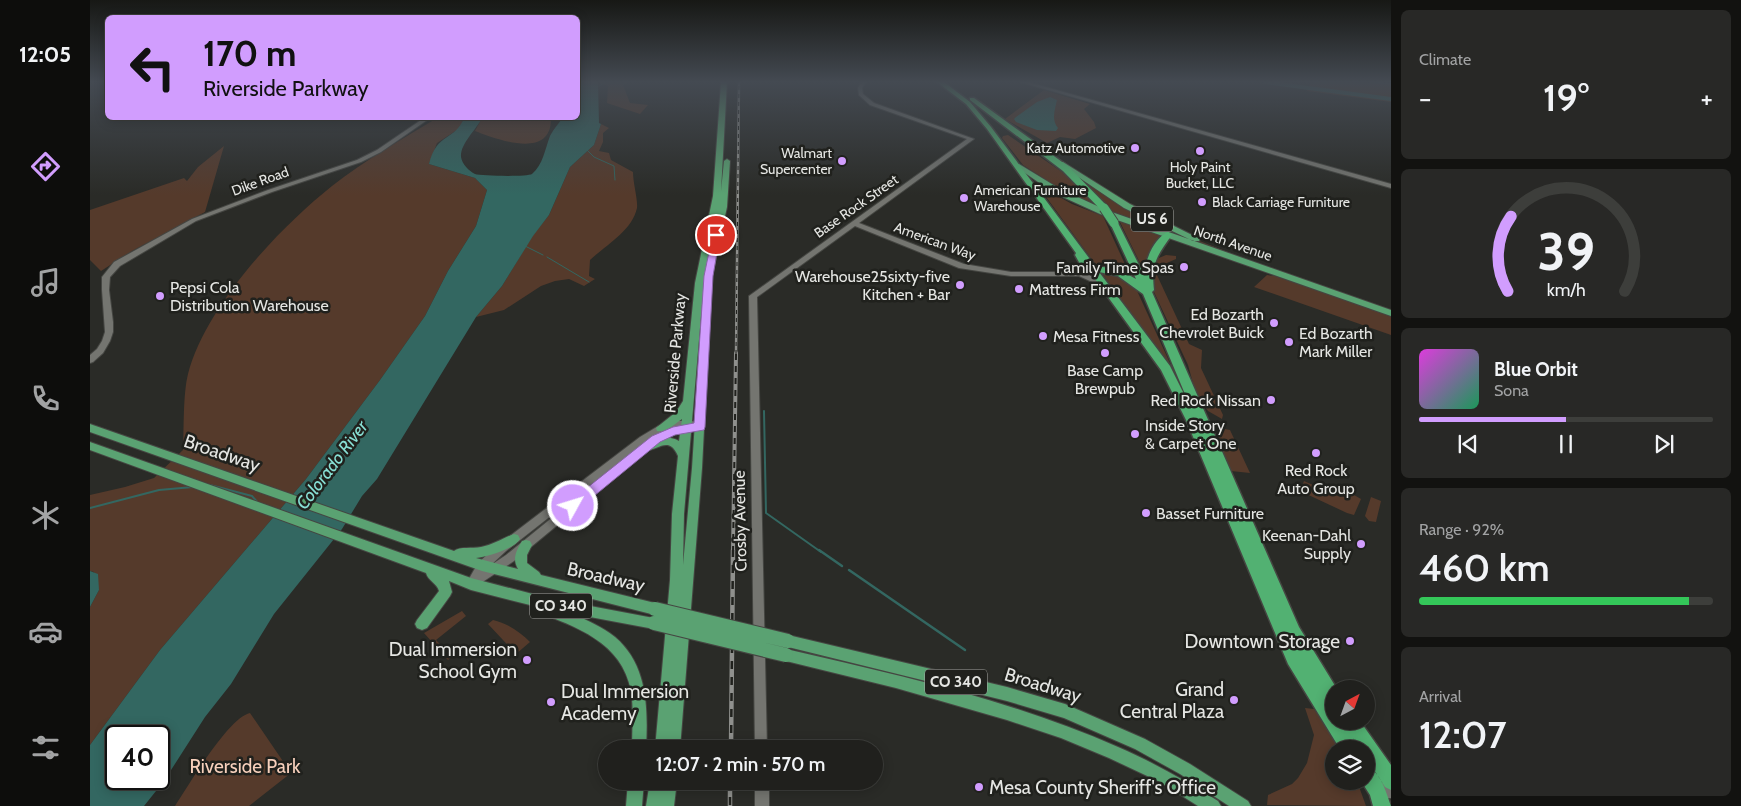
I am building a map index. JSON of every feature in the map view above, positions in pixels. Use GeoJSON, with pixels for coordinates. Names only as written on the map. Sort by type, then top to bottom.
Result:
{"type":"FeatureCollection","features":[{"type":"Feature","properties":{"kind":"highway"},"geometry":{"type":"LineString","coordinates":[[982,120],[1110,290],[1158,356],[1177,387],[1293,659],[1344,740]]}},
{"type":"Feature","properties":{"kind":"highway"},"geometry":{"type":"LineString","coordinates":[[1000,120],[1081,182],[1104,208],[1114,223],[1150,300],[1294,632],[1325,684]]}},
{"type":"Feature","properties":{"kind":"highway"},"geometry":{"type":"LineString","coordinates":[[1065,230],[1067,238],[1084,263],[1082,268],[1076,270]]}},
{"type":"Feature","properties":{"kind":"highway"},"geometry":{"type":"LineString","coordinates":[[1150,300],[1149,261],[1154,251],[1168,235]]}},
{"type":"Feature","properties":{"kind":"highway"},"geometry":{"type":"LineString","coordinates":[[1094,269],[1112,270],[1126,276],[1138,285],[1150,300]]}},
{"type":"Feature","properties":{"kind":"highway"},"geometry":{"type":"LineString","coordinates":[[1355,730],[1386,786]]}},
{"type":"Feature","properties":{"kind":"highway"},"geometry":{"type":"LineString","coordinates":[[1375,779],[1386,786]]}},
{"type":"Feature","properties":{"kind":"main road","name":"Riverside Parkway"},"geometry":{"type":"LineString","coordinates":[[663,740],[686,426],[700,270],[717,196],[724,120]]}},
{"type":"Feature","properties":{"kind":"main road","name":"Riverside Parkway"},"geometry":{"type":"LineString","coordinates":[[674,740],[699,427],[708,286],[725,188],[726,120]]}},
{"type":"Feature","properties":{"kind":"main road","name":"North Avenue"},"geometry":{"type":"LineString","coordinates":[[1045,153],[1127,206],[1173,229],[1228,251],[1391,308]]}},
{"type":"Feature","properties":{"kind":"main road","name":"North Avenue"},"geometry":{"type":"LineString","coordinates":[[1017,165],[1074,200],[1391,313]]}},
{"type":"Feature","properties":{"kind":"main road"},"geometry":{"type":"LineString","coordinates":[[661,428],[680,415],[689,396]]}},
{"type":"Feature","properties":{"kind":"main road","name":"Broadway"},"geometry":{"type":"LineString","coordinates":[[90,428],[488,568],[655,609],[964,700],[1118,754],[1160,774],[1213,806]]}},
{"type":"Feature","properties":{"kind":"main road"},"geometry":{"type":"LineString","coordinates":[[646,447],[659,441],[672,441],[680,446],[684,455]]}},
{"type":"Feature","properties":{"kind":"main road","name":"Broadway"},"geometry":{"type":"LineString","coordinates":[[90,446],[471,584],[502,593],[787,648],[1040,703],[1120,734],[1186,769],[1243,806]]}},
{"type":"Feature","properties":{"kind":"main road"},"geometry":{"type":"LineString","coordinates":[[419,544],[476,555],[520,542],[520,564],[525,571],[564,587]]}},
{"type":"Feature","properties":{"kind":"main road"},"geometry":{"type":"LineString","coordinates":[[402,559],[439,578],[445,585],[444,597],[422,624]]}},
{"type":"Feature","properties":{"kind":"main road"},"geometry":{"type":"LineString","coordinates":[[502,593],[589,627],[616,646],[631,668],[639,694],[641,721],[640,740]]}},
{"type":"Feature","properties":{"kind":"main road"},"geometry":{"type":"LineString","coordinates":[[634,806],[635,790]]}},
{"type":"Feature","properties":{"kind":"main road"},"geometry":{"type":"LineString","coordinates":[[654,806],[657,790]]}},
{"type":"Feature","properties":{"kind":"main road"},"geometry":{"type":"LineString","coordinates":[[666,806],[668,790]]}},
{"type":"Feature","properties":{"kind":"street","name":"Dike Road"},"geometry":{"type":"LineString","coordinates":[[90,360],[102,350],[109,340],[106,277],[117,264],[194,220],[270,191],[359,161],[379,151],[424,120]]}},
{"type":"Feature","properties":{"kind":"street"},"geometry":{"type":"LineString","coordinates":[[916,120],[971,139]]}},
{"type":"Feature","properties":{"kind":"street"},"geometry":{"type":"LineString","coordinates":[[1155,120],[1391,186]]}},
{"type":"Feature","properties":{"kind":"street","name":"Base Rock Street"},"geometry":{"type":"LineString","coordinates":[[754,293],[971,139]]}},
{"type":"Feature","properties":{"kind":"street","name":"American Way"},"geometry":{"type":"LineString","coordinates":[[854,223],[962,266],[996,273],[1080,274],[1093,279],[1110,290]]}},
{"type":"Feature","properties":{"kind":"street","name":"American Way"},"geometry":{"type":"LineString","coordinates":[[1040,274],[1094,269]]}},
{"type":"Feature","properties":{"kind":"street","name":"Crosby Avenue"},"geometry":{"type":"LineString","coordinates":[[754,293],[752,299],[762,740]]}},
{"type":"Feature","properties":{"kind":"street"},"geometry":{"type":"LineString","coordinates":[[520,542],[646,447],[667,433],[686,426]]}},
{"type":"Feature","properties":{"kind":"street"},"geometry":{"type":"LineString","coordinates":[[471,584],[643,439],[661,428],[699,427]]}},
{"type":"Feature","properties":{"kind":"street"},"geometry":{"type":"LineString","coordinates":[[762,790],[762,806]]}},
{"type":"Feature","properties":{"kind":"green space"},"geometry":{"type":"Polygon","coordinates":[[[434,120],[463,120],[460,128],[437,143],[429,164],[475,178],[487,190],[476,226],[448,271],[425,316],[380,380],[306,479],[160,650],[90,745],[90,607],[99,590],[94,572],[90,571],[90,495],[154,478],[183,450],[184,401],[188,374],[197,348],[210,322],[227,296],[267,246],[311,204],[344,177],[434,120]]]}},
{"type":"Feature","properties":{"kind":"green space"},"geometry":{"type":"Polygon","coordinates":[[[481,120],[551,120],[549,131],[543,139],[533,143],[509,142],[475,131],[481,120]]]}},
{"type":"Feature","properties":{"kind":"green space"},"geometry":{"type":"Polygon","coordinates":[[[1006,120],[1092,120],[1094,122],[1096,128],[1075,139],[1060,137],[1047,143],[1006,120]]]}},
{"type":"Feature","properties":{"kind":"green space"},"geometry":{"type":"Polygon","coordinates":[[[601,124],[609,128],[603,133],[603,142],[599,151],[609,153],[611,160],[633,172],[637,208],[630,224],[624,231],[590,260],[589,276],[595,279],[584,286],[569,279],[555,281],[541,286],[504,310],[476,317],[502,286],[533,235],[549,215],[570,167],[594,145],[601,124]]]}},
{"type":"Feature","properties":{"kind":"green space"},"geometry":{"type":"Polygon","coordinates":[[[1008,135],[1071,178],[1095,206],[1064,192],[1023,165],[1002,138],[1008,135]]]}},
{"type":"Feature","properties":{"kind":"green space"},"geometry":{"type":"Polygon","coordinates":[[[224,146],[205,212],[132,251],[101,271],[90,260],[90,210],[184,178],[187,181],[198,167],[224,146]]]}},
{"type":"Feature","properties":{"kind":"green space"},"geometry":{"type":"Polygon","coordinates":[[[1083,179],[1192,238],[1243,258],[1113,214],[1083,179]]]}},
{"type":"Feature","properties":{"kind":"green space"},"geometry":{"type":"Polygon","coordinates":[[[1045,189],[1072,204],[1103,216],[1174,372],[1041,190],[1045,189]]]}},
{"type":"Feature","properties":{"kind":"green space"},"geometry":{"type":"Polygon","coordinates":[[[1119,220],[1162,236],[1150,251],[1146,262],[1140,263],[1119,220]]]}},
{"type":"Feature","properties":{"kind":"green space"},"geometry":{"type":"Polygon","coordinates":[[[1166,255],[1176,256],[1176,259],[1162,265],[1156,273],[1189,344],[1202,350],[1201,368],[1223,415],[1222,419],[1208,411],[1196,394],[1188,365],[1151,284],[1154,260],[1166,255]]]}},
{"type":"Feature","properties":{"kind":"green space"},"geometry":{"type":"Polygon","coordinates":[[[1267,275],[1275,276],[1391,316],[1391,335],[1254,287],[1267,275]]]}},
{"type":"Feature","properties":{"kind":"green space"},"geometry":{"type":"Polygon","coordinates":[[[1220,428],[1230,430],[1250,473],[1231,471],[1217,439],[1216,434],[1220,428]]]}},
{"type":"Feature","properties":{"kind":"green space"},"geometry":{"type":"Polygon","coordinates":[[[1304,481],[1340,497],[1354,495],[1361,499],[1354,515],[1300,491],[1304,481]]]}},
{"type":"Feature","properties":{"kind":"green space"},"geometry":{"type":"Polygon","coordinates":[[[1371,497],[1381,501],[1376,522],[1369,521],[1365,516],[1371,497]]]}},
{"type":"Feature","properties":{"kind":"green space"},"geometry":{"type":"Polygon","coordinates":[[[462,611],[466,616],[436,640],[452,657],[448,660],[424,633],[462,611]]]}},
{"type":"Feature","properties":{"kind":"green space"},"geometry":{"type":"Polygon","coordinates":[[[493,620],[513,628],[530,642],[516,654],[488,624],[493,620]]]}},
{"type":"Feature","properties":{"kind":"green space"},"geometry":{"type":"Polygon","coordinates":[[[1305,708],[1314,709],[1325,725],[1325,730],[1328,730],[1335,740],[1325,740],[1325,790],[1360,790],[1366,806],[1267,805],[1268,795],[1292,784],[1298,778],[1307,763],[1314,735],[1305,708]]]}},
{"type":"Feature","properties":{"kind":"green space","name":"Riverside Park"},"geometry":{"type":"Polygon","coordinates":[[[250,713],[291,773],[249,806],[175,806],[220,739],[241,717],[250,713]]]}},
{"type":"Feature","properties":{"kind":"water","name":"Colorado River"},"geometry":{"type":"Polygon","coordinates":[[[463,120],[481,120],[461,152],[462,160],[466,167],[479,175],[528,175],[532,174],[539,166],[550,136],[561,120],[599,120],[601,124],[594,145],[570,167],[549,215],[533,236],[502,286],[476,317],[377,479],[362,496],[342,529],[274,614],[231,684],[205,717],[170,772],[170,725],[105,725],[105,790],[157,790],[144,806],[90,806],[90,745],[160,650],[306,479],[380,380],[425,316],[448,271],[476,226],[487,190],[475,178],[429,164],[432,154],[441,141],[456,130],[463,120]]]}},
{"type":"Feature","properties":{"kind":"water"},"geometry":{"type":"Polygon","coordinates":[[[1014,120],[1055,120],[1058,128],[1056,131],[1037,130],[1016,122],[1014,120]]]}},
{"type":"Feature","properties":{"kind":"water"},"geometry":{"type":"Polygon","coordinates":[[[90,571],[98,574],[99,590],[90,607],[90,571]]]}},
{"type":"Feature","properties":{"kind":"waterway"},"geometry":{"type":"LineString","coordinates":[[586,149],[594,157],[614,166],[615,180]]}},
{"type":"Feature","properties":{"kind":"waterway"},"geometry":{"type":"LineString","coordinates":[[525,246],[543,255]]}},
{"type":"Feature","properties":{"kind":"waterway"},"geometry":{"type":"LineString","coordinates":[[547,257],[589,282]]}},
{"type":"Feature","properties":{"kind":"waterway"},"geometry":{"type":"LineString","coordinates":[[764,411],[766,513],[821,552]]}},
{"type":"Feature","properties":{"kind":"waterway"},"geometry":{"type":"LineString","coordinates":[[210,485],[252,496],[258,503]]}},
{"type":"Feature","properties":{"kind":"waterway"},"geometry":{"type":"LineString","coordinates":[[90,508],[159,490],[193,487]]}},
{"type":"Feature","properties":{"kind":"waterway"},"geometry":{"type":"LineString","coordinates":[[819,550],[842,566]]}},
{"type":"Feature","properties":{"kind":"waterway"},"geometry":{"type":"LineString","coordinates":[[849,570],[965,650]]}},
{"type":"Feature","properties":{"kind":"railway"},"geometry":{"type":"LineString","coordinates":[[736,354],[739,120]]}},
{"type":"Feature","properties":{"kind":"railway"},"geometry":{"type":"LineString","coordinates":[[733,552],[736,353]]}},
{"type":"Feature","properties":{"kind":"railway"},"geometry":{"type":"LineString","coordinates":[[731,740],[733,550]]}},
{"type":"Feature","properties":{"kind":"railway"},"geometry":{"type":"LineString","coordinates":[[730,790],[730,806]]}},
{"type":"Feature","properties":{"kind":"place","name":"Katz Automotive"},"geometry":{"type":"Point","coordinates":[1135,148]}},
{"type":"Feature","properties":{"kind":"place","name":"Holy Paint Bucket, LLC"},"geometry":{"type":"Point","coordinates":[1200,151]}},
{"type":"Feature","properties":{"kind":"place","name":"Walmart Supercenter"},"geometry":{"type":"Point","coordinates":[842,161]}},
{"type":"Feature","properties":{"kind":"place","name":"American Furniture Warehouse"},"geometry":{"type":"Point","coordinates":[964,198]}},
{"type":"Feature","properties":{"kind":"place","name":"Black Carriage Furniture"},"geometry":{"type":"Point","coordinates":[1202,202]}},
{"type":"Feature","properties":{"kind":"place","name":"Family Time Spas"},"geometry":{"type":"Point","coordinates":[1184,267]}},
{"type":"Feature","properties":{"kind":"place","name":"Warehouse25sixty-five Kitchen + Bar"},"geometry":{"type":"Point","coordinates":[960,285]}},
{"type":"Feature","properties":{"kind":"place","name":"Mattress Firm"},"geometry":{"type":"Point","coordinates":[1019,289]}},
{"type":"Feature","properties":{"kind":"place","name":"Pepsi Cola Distribution Warehouse"},"geometry":{"type":"Point","coordinates":[160,296]}},
{"type":"Feature","properties":{"kind":"place","name":"Ed Bozarth Chevrolet Buick"},"geometry":{"type":"Point","coordinates":[1274,323]}},
{"type":"Feature","properties":{"kind":"place","name":"Mesa Fitness"},"geometry":{"type":"Point","coordinates":[1043,336]}},
{"type":"Feature","properties":{"kind":"place","name":"Ed Bozarth Mark Miller"},"geometry":{"type":"Point","coordinates":[1289,342]}},
{"type":"Feature","properties":{"kind":"place","name":"Base Camp Brewpub"},"geometry":{"type":"Point","coordinates":[1105,353]}},
{"type":"Feature","properties":{"kind":"place","name":"Red Rock Nissan"},"geometry":{"type":"Point","coordinates":[1271,400]}},
{"type":"Feature","properties":{"kind":"place","name":"Inside Story & Carpet One"},"geometry":{"type":"Point","coordinates":[1135,434]}},
{"type":"Feature","properties":{"kind":"place","name":"Red Rock Auto Group"},"geometry":{"type":"Point","coordinates":[1316,453]}},
{"type":"Feature","properties":{"kind":"place","name":"Basset Furniture"},"geometry":{"type":"Point","coordinates":[1146,513]}},
{"type":"Feature","properties":{"kind":"place","name":"Keenan-Dahl Supply"},"geometry":{"type":"Point","coordinates":[1361,544]}},
{"type":"Feature","properties":{"kind":"place","name":"Downtown Storage"},"geometry":{"type":"Point","coordinates":[1350,641]}},
{"type":"Feature","properties":{"kind":"place","name":"Dual Immersion School Gym"},"geometry":{"type":"Point","coordinates":[527,660]}},
{"type":"Feature","properties":{"kind":"place","name":"Grand Central Plaza"},"geometry":{"type":"Point","coordinates":[1234,700]}},
{"type":"Feature","properties":{"kind":"place","name":"Dual Immersion Academy"},"geometry":{"type":"Point","coordinates":[551,702]}},
{"type":"Feature","properties":{"kind":"place","name":"Mesa County Sheriff's Office"},"geometry":{"type":"Point","coordinates":[979,787]}},
{"type":"Feature","properties":{"kind":"route"},"geometry":{"type":"LineString","coordinates":[[573,506],[656,439],[673,431],[699,427],[708,276],[716,235]]}}]}
